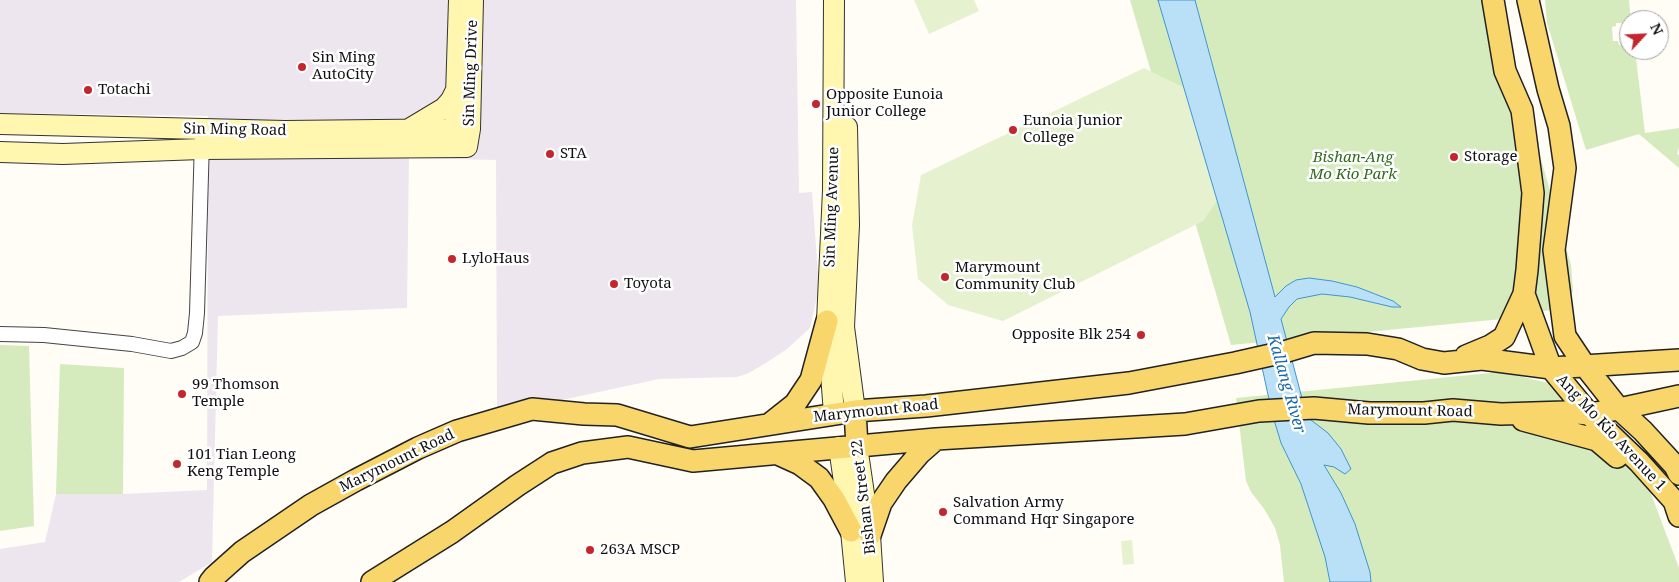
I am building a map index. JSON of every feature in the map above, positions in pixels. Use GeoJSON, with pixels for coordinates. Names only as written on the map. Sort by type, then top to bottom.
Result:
{"type":"FeatureCollection","features":[{"type":"Feature","properties":{"kind":"main road","name":"Ang Mo Kio Avenue 1"},"geometry":{"type":"LineString","coordinates":[[1494,0],[1505,71],[1522,110],[1533,193],[1524,294],[1551,368],[1589,414],[1639,462],[1676,509]]}},
{"type":"Feature","properties":{"kind":"main road","name":"Ang Mo Kio Avenue 1"},"geometry":{"type":"LineString","coordinates":[[1528,0],[1548,88],[1559,126],[1566,168],[1554,250],[1565,336],[1585,366],[1619,409],[1643,430],[1678,467]]}},
{"type":"Feature","properties":{"kind":"main road"},"geometry":{"type":"LineString","coordinates":[[1444,363],[1490,346],[1504,337],[1524,294]]}},
{"type":"Feature","properties":{"kind":"main road"},"geometry":{"type":"LineString","coordinates":[[771,424],[795,404],[811,380],[826,321]]}},
{"type":"Feature","properties":{"kind":"main road","name":"Marymount Road"},"geometry":{"type":"LineString","coordinates":[[210,582],[242,552],[311,505],[348,484],[449,434],[532,409],[617,415],[690,437],[855,411],[926,406],[1119,384],[1235,363],[1314,343],[1367,344],[1390,347],[1422,359],[1444,363],[1482,359],[1551,368],[1679,360]]}},
{"type":"Feature","properties":{"kind":"main road","name":"Marymount Road"},"geometry":{"type":"LineString","coordinates":[[372,582],[452,532],[518,485],[552,464],[582,453],[628,447],[693,461],[936,439],[1185,424],[1259,411],[1314,408],[1369,414],[1424,413],[1452,410],[1501,414],[1565,412],[1589,414],[1679,396]]}},
{"type":"Feature","properties":{"kind":"main road","name":"Bishan Street 22"},"geometry":{"type":"LineString","coordinates":[[848,447],[855,411]]}},
{"type":"Feature","properties":{"kind":"main road","name":"Bishan Street 22"},"geometry":{"type":"LineString","coordinates":[[834,414],[848,447]]}},
{"type":"Feature","properties":{"kind":"main road"},"geometry":{"type":"LineString","coordinates":[[1501,414],[1597,440],[1676,509]]}},
{"type":"Feature","properties":{"kind":"main road"},"geometry":{"type":"LineString","coordinates":[[777,454],[800,464],[819,478],[861,533],[896,480],[920,453],[936,439]]}},
{"type":"Feature","properties":{"kind":"street","name":"Sin Ming Drive"},"geometry":{"type":"LineString","coordinates":[[458,0],[456,90],[461,138]]}},
{"type":"Feature","properties":{"kind":"street","name":"Sin Ming Drive"},"geometry":{"type":"LineString","coordinates":[[461,138],[473,0]]}},
{"type":"Feature","properties":{"kind":"street","name":"Sin Ming Avenue"},"geometry":{"type":"LineString","coordinates":[[834,0],[834,190],[826,321],[834,414]]}},
{"type":"Feature","properties":{"kind":"street","name":"Sin Ming Avenue"},"geometry":{"type":"LineString","coordinates":[[846,0],[849,225],[844,327],[855,411]]}},
{"type":"Feature","properties":{"kind":"street"},"geometry":{"type":"LineString","coordinates":[[406,130],[444,108],[456,90]]}},
{"type":"Feature","properties":{"kind":"street","name":"Sin Ming Road"},"geometry":{"type":"LineString","coordinates":[[0,124],[202,139],[461,138]]}},
{"type":"Feature","properties":{"kind":"street","name":"Sin Ming Road"},"geometry":{"type":"LineString","coordinates":[[0,152],[62,154],[284,131],[406,130],[461,138]]}},
{"type":"Feature","properties":{"kind":"street"},"geometry":{"type":"LineString","coordinates":[[0,334],[44,335],[132,344],[172,351],[192,342],[197,313],[202,139]]}},
{"type":"Feature","properties":{"kind":"street","name":"Bishan Street 22"},"geometry":{"type":"LineString","coordinates":[[848,447],[861,533],[874,582]]}},
{"type":"Feature","properties":{"kind":"street","name":"Bishan Street 22"},"geometry":{"type":"LineString","coordinates":[[856,582],[861,533]]}},
{"type":"Feature","properties":{"kind":"shaded area"},"geometry":{"type":"Polygon","coordinates":[[[0,0],[796,0],[799,193],[812,192],[819,288],[810,328],[787,349],[749,373],[737,377],[659,379],[497,414],[496,160],[409,158],[407,308],[218,316],[212,562],[179,582],[0,582],[0,549],[45,542],[56,494],[123,494],[207,490],[208,116],[0,113],[0,0]]]}},
{"type":"Feature","properties":{"kind":"green space"},"geometry":{"type":"Polygon","coordinates":[[[914,0],[974,0],[979,11],[929,34],[914,0]]]}},
{"type":"Feature","properties":{"kind":"green space","name":"Bishan-Ang Mo Kio Park"},"geometry":{"type":"Polygon","coordinates":[[[1130,0],[1496,0],[1571,265],[1573,291],[1563,307],[1513,318],[1231,345],[1130,0]]]}},
{"type":"Feature","properties":{"kind":"green space"},"geometry":{"type":"Polygon","coordinates":[[[1545,0],[1629,0],[1630,10],[1619,10],[1619,23],[1612,27],[1613,41],[1618,41],[1619,60],[1636,60],[1645,133],[1679,128],[1677,154],[1679,155],[1679,168],[1639,134],[1586,150],[1547,23],[1545,0]]]}},
{"type":"Feature","properties":{"kind":"green space"},"geometry":{"type":"Polygon","coordinates":[[[1144,68],[1193,92],[1229,184],[1203,221],[1003,321],[948,305],[918,279],[912,225],[921,175],[1144,68]]]}},
{"type":"Feature","properties":{"kind":"green space"},"geometry":{"type":"Polygon","coordinates":[[[0,345],[29,346],[34,526],[0,531],[0,345]]]}},
{"type":"Feature","properties":{"kind":"green space"},"geometry":{"type":"Polygon","coordinates":[[[60,364],[124,368],[123,494],[56,494],[60,364]]]}},
{"type":"Feature","properties":{"kind":"green space"},"geometry":{"type":"Polygon","coordinates":[[[1501,372],[1553,384],[1636,454],[1679,568],[1679,582],[1284,582],[1280,545],[1275,528],[1265,510],[1251,492],[1246,481],[1236,398],[1501,372]]]}},
{"type":"Feature","properties":{"kind":"green space"},"geometry":{"type":"Polygon","coordinates":[[[1132,540],[1134,564],[1123,565],[1121,541],[1132,540]]]}},
{"type":"Feature","properties":{"kind":"water","name":"Kallang River"},"geometry":{"type":"Polygon","coordinates":[[[1158,0],[1195,0],[1275,297],[1286,286],[1296,280],[1309,278],[1357,287],[1393,301],[1401,307],[1392,307],[1350,297],[1322,294],[1297,299],[1281,319],[1307,417],[1328,433],[1341,449],[1351,469],[1345,474],[1334,467],[1324,465],[1341,493],[1355,524],[1370,572],[1371,582],[1330,582],[1325,557],[1301,484],[1281,443],[1272,413],[1250,312],[1158,0]]]}},
{"type":"Feature","properties":{"kind":"place","name":"Sin Ming AutoCity"},"geometry":{"type":"Point","coordinates":[302,67]}},
{"type":"Feature","properties":{"kind":"place","name":"Totachi"},"geometry":{"type":"Point","coordinates":[88,90]}},
{"type":"Feature","properties":{"kind":"place","name":"Opposite Eunoia Junior College"},"geometry":{"type":"Point","coordinates":[816,104]}},
{"type":"Feature","properties":{"kind":"place","name":"Eunoia Junior College"},"geometry":{"type":"Point","coordinates":[1013,130]}},
{"type":"Feature","properties":{"kind":"place","name":"STA"},"geometry":{"type":"Point","coordinates":[550,154]}},
{"type":"Feature","properties":{"kind":"place","name":"Storage"},"geometry":{"type":"Point","coordinates":[1454,157]}},
{"type":"Feature","properties":{"kind":"place","name":"LyloHaus"},"geometry":{"type":"Point","coordinates":[452,259]}},
{"type":"Feature","properties":{"kind":"place","name":"Marymount Community Club"},"geometry":{"type":"Point","coordinates":[945,277]}},
{"type":"Feature","properties":{"kind":"place","name":"Toyota"},"geometry":{"type":"Point","coordinates":[614,284]}},
{"type":"Feature","properties":{"kind":"place","name":"Opposite Blk 254"},"geometry":{"type":"Point","coordinates":[1141,335]}},
{"type":"Feature","properties":{"kind":"place","name":"99 Thomson Temple"},"geometry":{"type":"Point","coordinates":[182,394]}},
{"type":"Feature","properties":{"kind":"place","name":"101 Tian Leong Keng Temple"},"geometry":{"type":"Point","coordinates":[177,464]}},
{"type":"Feature","properties":{"kind":"place","name":"Salvation Army Command Hqr Singapore"},"geometry":{"type":"Point","coordinates":[943,512]}},
{"type":"Feature","properties":{"kind":"place","name":"263A MSCP"},"geometry":{"type":"Point","coordinates":[590,550]}}]}
